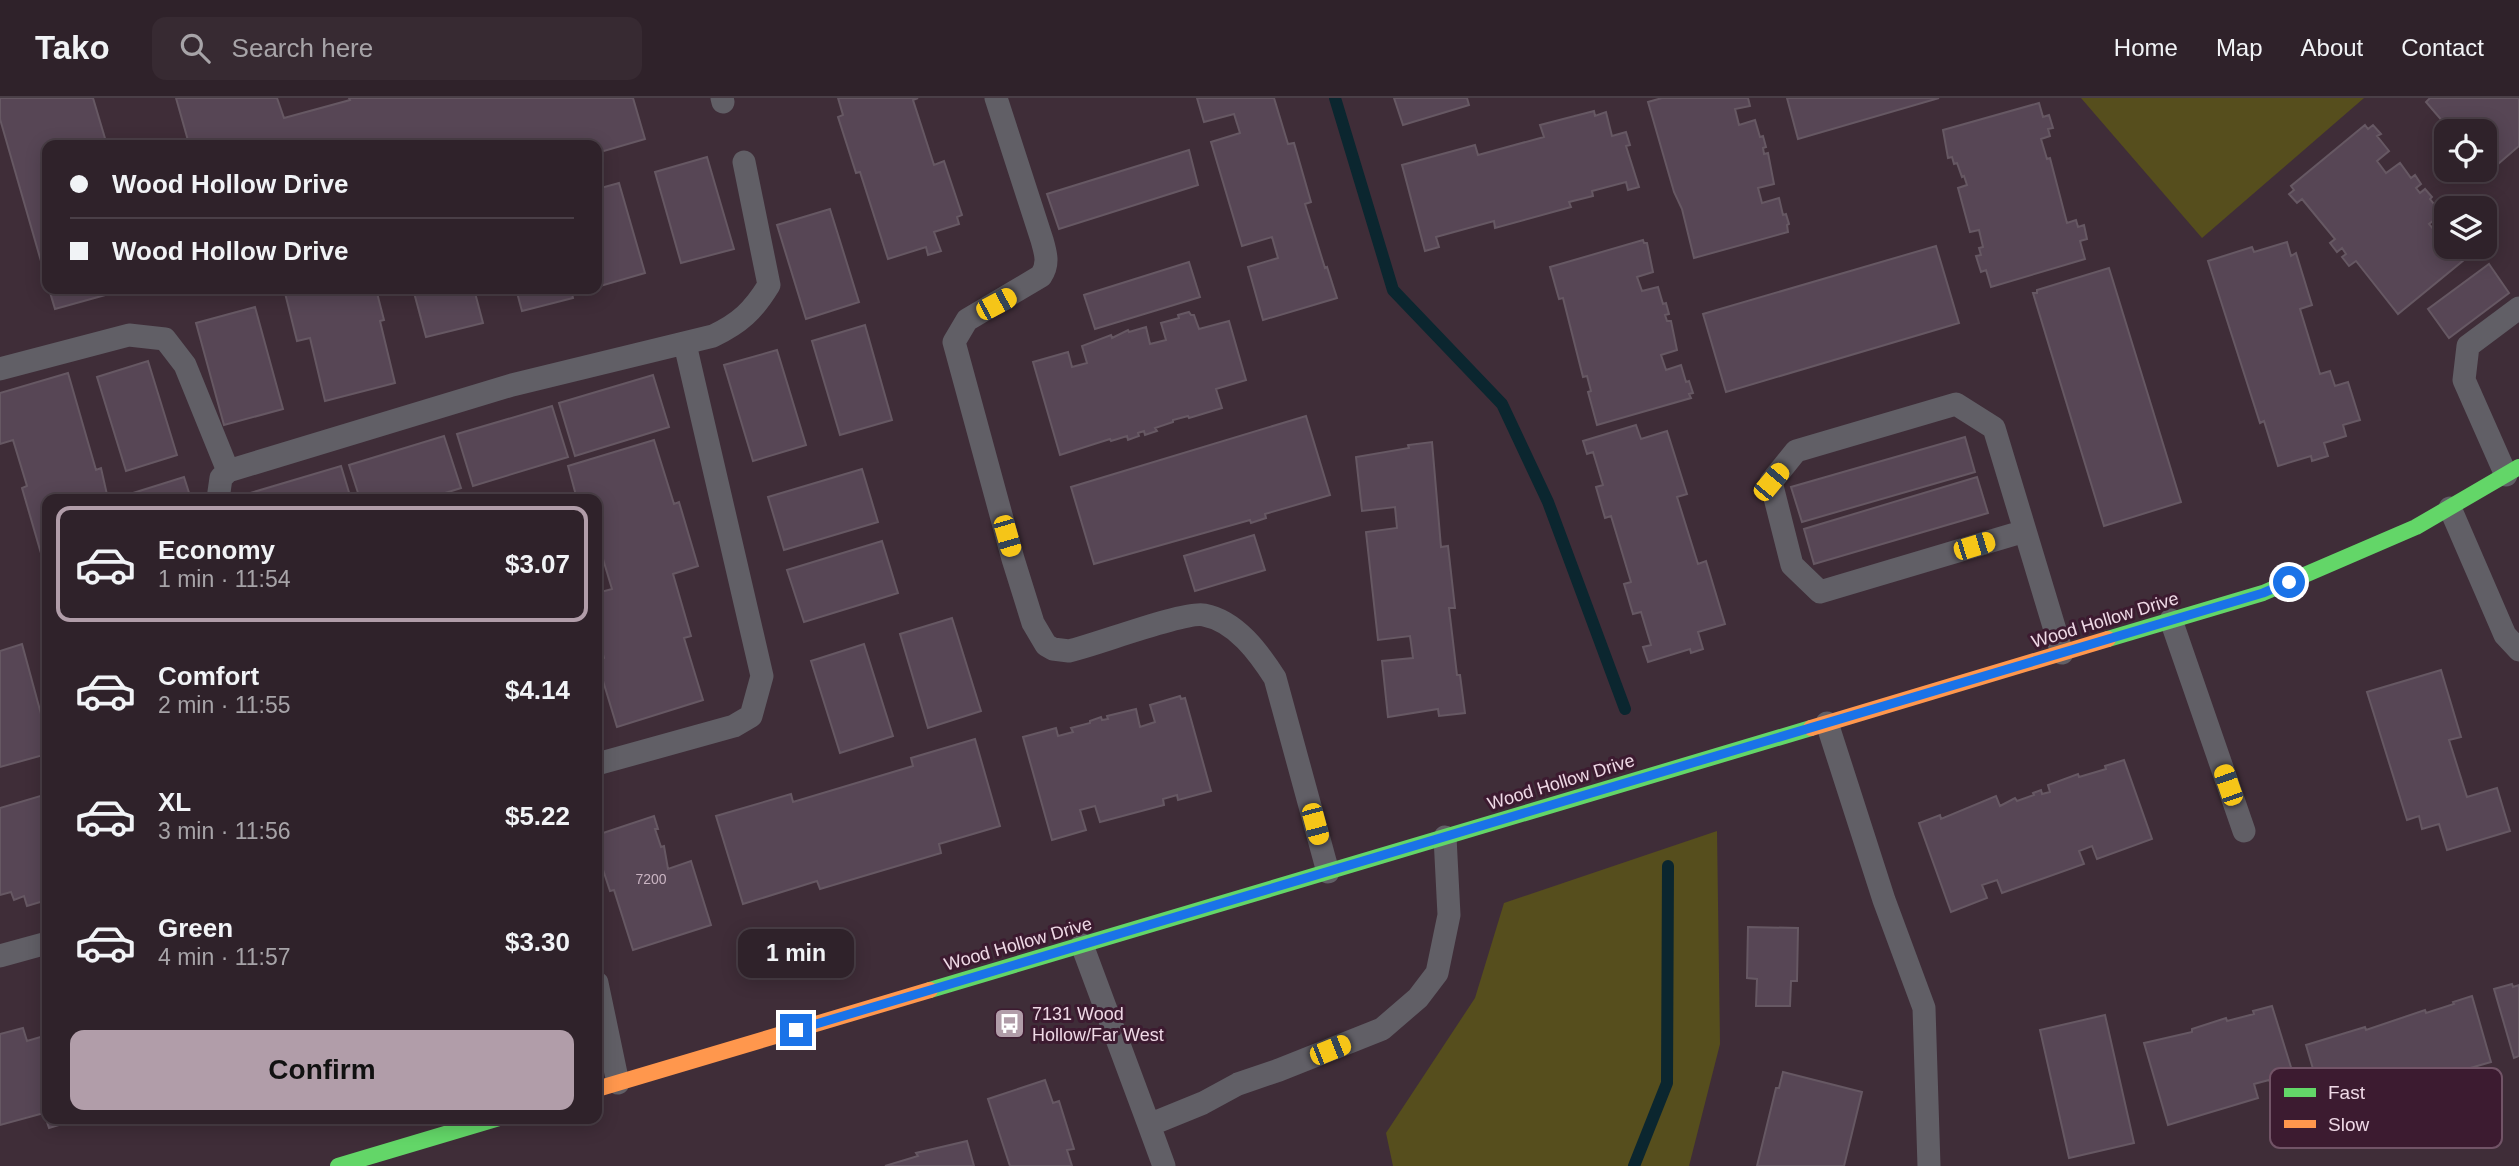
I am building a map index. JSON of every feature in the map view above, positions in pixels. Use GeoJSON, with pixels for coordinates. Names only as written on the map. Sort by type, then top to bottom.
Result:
{"type":"FeatureCollection","features":[{"type":"Feature","properties":{"kind":"street","name":"Wood Hollow Drive"},"geometry":{"type":"LineString","coordinates":[[607,1086],[2263,593],[2416,527],[2512,471]]}},
{"type":"Feature","properties":{"kind":"street"},"geometry":{"type":"LineString","coordinates":[[338,1166],[479,1124]]}},
{"type":"Feature","properties":{"kind":"lane"},"geometry":{"type":"LineString","coordinates":[[996,98],[1042,240],[1046,269],[1041,276],[967,320],[954,342],[1033,623],[1046,645],[1053,649],[1069,651],[1182,618],[1203,615],[1234,631],[1257,651],[1275,678],[1328,872]]}},
{"type":"Feature","properties":{"kind":"lane"},"geometry":{"type":"LineString","coordinates":[[219,494],[221,478],[228,471],[512,385],[713,337],[738,324],[769,285],[744,162]]}},
{"type":"Feature","properties":{"kind":"lane"},"geometry":{"type":"LineString","coordinates":[[2512,471],[2464,380],[2468,346],[2519,308]]}},
{"type":"Feature","properties":{"kind":"lane"},"geometry":{"type":"LineString","coordinates":[[0,369],[129,335],[164,339],[186,365],[228,471]]}},
{"type":"Feature","properties":{"kind":"lane"},"geometry":{"type":"LineString","coordinates":[[602,763],[734,726],[751,716],[762,676],[685,344]]}},
{"type":"Feature","properties":{"kind":"lane"},"geometry":{"type":"LineString","coordinates":[[2025,531],[1820,592],[1792,565],[1771,482],[1796,451],[1956,404],[1994,428],[2062,653]]}},
{"type":"Feature","properties":{"kind":"lane"},"geometry":{"type":"LineString","coordinates":[[2450,508],[2505,635],[2519,650]]}},
{"type":"Feature","properties":{"kind":"lane"},"geometry":{"type":"LineString","coordinates":[[2171,620],[2244,831]]}},
{"type":"Feature","properties":{"kind":"lane"},"geometry":{"type":"LineString","coordinates":[[1827,723],[1884,900],[1924,1008],[1929,1166]]}},
{"type":"Feature","properties":{"kind":"lane"},"geometry":{"type":"LineString","coordinates":[[1149,1125],[1203,1103],[1238,1084],[1381,1029],[1418,998],[1437,973],[1450,915],[1445,837]]}},
{"type":"Feature","properties":{"kind":"lane"},"geometry":{"type":"LineString","coordinates":[[0,956],[42,944]]}},
{"type":"Feature","properties":{"kind":"lane"},"geometry":{"type":"LineString","coordinates":[[1082,945],[1164,1166]]}},
{"type":"Feature","properties":{"kind":"lane"},"geometry":{"type":"LineString","coordinates":[[602,1034],[607,1086]]}},
{"type":"Feature","properties":{"kind":"shaded area"},"geometry":{"type":"Polygon","coordinates":[[[2081,98],[2364,98],[2202,238],[2081,98]]]}},
{"type":"Feature","properties":{"kind":"shaded area"},"geometry":{"type":"Polygon","coordinates":[[[1717,831],[1720,1044],[1689,1166],[1393,1166],[1386,1133],[1475,998],[1504,903],[1717,831]]]}},
{"type":"Feature","properties":{"kind":"building"},"geometry":{"type":"Polygon","coordinates":[[[0,98],[93,98],[106,140],[42,140],[42,265],[0,119],[0,98]]]}},
{"type":"Feature","properties":{"kind":"building"},"geometry":{"type":"Polygon","coordinates":[[[176,98],[277,98],[284,118],[350,100],[349,98],[633,98],[645,139],[602,152],[602,140],[188,140],[176,98]]]}},
{"type":"Feature","properties":{"kind":"building"},"geometry":{"type":"Polygon","coordinates":[[[838,98],[918,98],[913,100],[934,165],[944,161],[962,215],[957,217],[959,224],[934,232],[941,251],[928,255],[926,247],[888,259],[860,172],[856,173],[838,117],[843,115],[838,98]]]}},
{"type":"Feature","properties":{"kind":"building"},"geometry":{"type":"Polygon","coordinates":[[[1197,98],[1274,98],[1288,144],[1294,143],[1311,202],[1305,204],[1337,298],[1263,320],[1248,267],[1278,258],[1272,237],[1242,246],[1211,142],[1240,133],[1234,114],[1204,122],[1197,98]]]}},
{"type":"Feature","properties":{"kind":"building"},"geometry":{"type":"Polygon","coordinates":[[[1394,98],[1467,98],[1469,105],[1403,125],[1394,98]]]}},
{"type":"Feature","properties":{"kind":"building"},"geometry":{"type":"Polygon","coordinates":[[[1662,98],[1748,98],[1750,106],[1735,109],[1739,125],[1755,120],[1760,137],[1763,136],[1766,147],[1763,148],[1764,154],[1768,153],[1774,184],[1758,188],[1762,203],[1779,198],[1783,215],[1786,214],[1789,224],[1788,232],[1694,258],[1682,209],[1674,192],[1648,102],[1662,98]]]}},
{"type":"Feature","properties":{"kind":"building"},"geometry":{"type":"Polygon","coordinates":[[[1787,98],[1939,98],[1798,139],[1787,98]]]}},
{"type":"Feature","properties":{"kind":"building"},"geometry":{"type":"Polygon","coordinates":[[[2430,98],[2519,98],[2519,146],[2497,165],[2497,119],[2441,119],[2426,102],[2430,98]]]}},
{"type":"Feature","properties":{"kind":"building"},"geometry":{"type":"Polygon","coordinates":[[[2039,103],[2043,117],[2049,115],[2053,128],[2048,129],[2050,136],[2041,139],[2047,159],[2050,158],[2067,223],[2076,220],[2078,227],[2084,225],[2087,239],[2080,241],[2085,259],[1991,287],[1986,270],[1981,272],[1976,256],[1981,255],[1979,248],[1983,247],[1979,230],[1970,232],[1958,188],[1967,185],[1957,163],[1954,164],[1952,157],[1948,158],[1943,130],[2039,103]]]}},
{"type":"Feature","properties":{"kind":"building"},"geometry":{"type":"Polygon","coordinates":[[[1594,111],[1595,116],[1606,112],[1612,136],[1626,132],[1630,145],[1626,146],[1639,187],[1628,190],[1626,182],[1592,191],[1593,196],[1569,202],[1571,207],[1495,228],[1494,221],[1436,237],[1439,247],[1425,251],[1402,165],[1475,145],[1478,155],[1544,137],[1540,125],[1594,111]]]}},
{"type":"Feature","properties":{"kind":"building"},"geometry":{"type":"Polygon","coordinates":[[[2365,125],[2368,129],[2373,125],[2381,134],[2377,136],[2389,151],[2377,161],[2386,173],[2400,163],[2411,178],[2415,175],[2421,184],[2416,188],[2420,193],[2425,189],[2432,197],[2430,199],[2434,204],[2434,220],[2429,224],[2434,230],[2434,259],[2465,259],[2398,314],[2356,261],[2349,266],[2342,257],[2346,254],[2342,248],[2337,252],[2330,243],[2335,239],[2302,199],[2297,203],[2289,194],[2294,190],[2291,186],[2365,125]]]}},
{"type":"Feature","properties":{"kind":"building"},"geometry":{"type":"Polygon","coordinates":[[[1189,150],[1198,185],[1059,229],[1047,194],[1189,150]]]}},
{"type":"Feature","properties":{"kind":"building"},"geometry":{"type":"Polygon","coordinates":[[[707,157],[734,249],[681,263],[655,172],[707,157]]]}},
{"type":"Feature","properties":{"kind":"building"},"geometry":{"type":"Polygon","coordinates":[[[619,183],[645,273],[602,286],[602,188],[619,183]]]}},
{"type":"Feature","properties":{"kind":"building"},"geometry":{"type":"Polygon","coordinates":[[[830,209],[859,302],[806,319],[777,225],[830,209]]]}},
{"type":"Feature","properties":{"kind":"building"},"geometry":{"type":"Polygon","coordinates":[[[1643,240],[1647,243],[1653,272],[1637,277],[1642,291],[1658,287],[1663,304],[1666,303],[1669,314],[1665,315],[1667,321],[1671,321],[1677,350],[1661,355],[1666,370],[1681,365],[1686,382],[1689,381],[1693,393],[1689,394],[1691,398],[1597,425],[1588,392],[1591,391],[1587,376],[1583,377],[1563,298],[1559,299],[1550,267],[1643,240]]]}},
{"type":"Feature","properties":{"kind":"building"},"geometry":{"type":"Polygon","coordinates":[[[2287,242],[2291,256],[2296,253],[2312,305],[2300,309],[2320,374],[2330,371],[2335,386],[2348,382],[2360,420],[2343,425],[2346,436],[2324,443],[2328,456],[2312,461],[2311,456],[2278,466],[2264,421],[2260,423],[2208,261],[2252,247],[2254,252],[2287,242]]]}},
{"type":"Feature","properties":{"kind":"building"},"geometry":{"type":"Polygon","coordinates":[[[1936,246],[1959,323],[1726,392],[1703,314],[1936,246]]]}},
{"type":"Feature","properties":{"kind":"building"},"geometry":{"type":"Polygon","coordinates":[[[1189,262],[1200,297],[1095,329],[1084,295],[1189,262]]]}},
{"type":"Feature","properties":{"kind":"building"},"geometry":{"type":"Polygon","coordinates":[[[2489,264],[2509,293],[2449,338],[2428,309],[2489,264]]]}},
{"type":"Feature","properties":{"kind":"building"},"geometry":{"type":"Polygon","coordinates":[[[2109,268],[2181,502],[2104,526],[2033,293],[2109,268]]]}},
{"type":"Feature","properties":{"kind":"building"},"geometry":{"type":"Polygon","coordinates":[[[50,294],[109,294],[55,309],[50,294]]]}},
{"type":"Feature","properties":{"kind":"building"},"geometry":{"type":"Polygon","coordinates":[[[285,294],[377,294],[384,320],[380,321],[395,383],[325,401],[310,338],[297,341],[285,294]]]}},
{"type":"Feature","properties":{"kind":"building"},"geometry":{"type":"Polygon","coordinates":[[[414,294],[475,294],[483,323],[426,337],[414,294]]]}},
{"type":"Feature","properties":{"kind":"building"},"geometry":{"type":"Polygon","coordinates":[[[517,294],[572,294],[573,298],[522,311],[517,294]]]}},
{"type":"Feature","properties":{"kind":"building"},"geometry":{"type":"Polygon","coordinates":[[[255,307],[283,409],[224,425],[196,323],[255,307]]]}},
{"type":"Feature","properties":{"kind":"building"},"geometry":{"type":"Polygon","coordinates":[[[1189,312],[1194,315],[1199,329],[1229,321],[1246,380],[1216,389],[1222,408],[1173,420],[1155,428],[1157,431],[1145,435],[1144,431],[1128,440],[1127,436],[1111,441],[1110,439],[1060,455],[1033,362],[1068,352],[1072,367],[1087,363],[1082,346],[1111,335],[1112,338],[1128,330],[1129,332],[1146,327],[1150,344],[1166,340],[1161,323],[1189,312]]]}},
{"type":"Feature","properties":{"kind":"building"},"geometry":{"type":"Polygon","coordinates":[[[865,325],[892,420],[840,435],[812,341],[865,325]]]}},
{"type":"Feature","properties":{"kind":"building"},"geometry":{"type":"Polygon","coordinates":[[[777,350],[806,445],[753,461],[724,365],[777,350]]]}},
{"type":"Feature","properties":{"kind":"building"},"geometry":{"type":"Polygon","coordinates":[[[148,361],[177,455],[126,471],[97,377],[148,361]]]}},
{"type":"Feature","properties":{"kind":"building"},"geometry":{"type":"Polygon","coordinates":[[[68,373],[96,470],[101,468],[107,494],[42,494],[42,557],[22,488],[27,486],[13,440],[0,444],[0,393],[68,373]]]}},
{"type":"Feature","properties":{"kind":"building"},"geometry":{"type":"Polygon","coordinates":[[[653,375],[669,427],[575,456],[559,403],[653,375]]]}},
{"type":"Feature","properties":{"kind":"building"},"geometry":{"type":"Polygon","coordinates":[[[552,406],[568,457],[473,486],[457,434],[552,406]]]}},
{"type":"Feature","properties":{"kind":"building"},"geometry":{"type":"Polygon","coordinates":[[[1306,416],[1330,495],[1265,514],[1266,518],[1251,523],[1250,520],[1094,564],[1071,487],[1306,416]]]}},
{"type":"Feature","properties":{"kind":"building"},"geometry":{"type":"Polygon","coordinates":[[[1636,425],[1641,439],[1667,431],[1687,494],[1677,497],[1698,564],[1706,561],[1725,624],[1698,632],[1703,649],[1691,653],[1690,649],[1648,662],[1643,647],[1651,645],[1641,612],[1633,614],[1624,584],[1631,582],[1611,516],[1605,518],[1596,487],[1603,485],[1593,452],[1587,454],[1583,441],[1636,425]]]}},
{"type":"Feature","properties":{"kind":"building"},"geometry":{"type":"Polygon","coordinates":[[[444,436],[461,488],[442,494],[358,494],[349,465],[444,436]]]}},
{"type":"Feature","properties":{"kind":"building"},"geometry":{"type":"Polygon","coordinates":[[[1965,437],[1975,472],[1802,522],[1791,487],[1965,437]]]}},
{"type":"Feature","properties":{"kind":"building"},"geometry":{"type":"Polygon","coordinates":[[[654,440],[674,504],[679,502],[698,566],[673,574],[691,636],[684,638],[703,700],[617,727],[602,678],[602,592],[612,589],[602,556],[602,494],[576,494],[568,466],[654,440]]]}},
{"type":"Feature","properties":{"kind":"building"},"geometry":{"type":"Polygon","coordinates":[[[1432,442],[1441,547],[1448,546],[1455,608],[1449,608],[1457,675],[1460,675],[1465,713],[1439,716],[1438,709],[1388,717],[1382,661],[1413,658],[1410,636],[1378,640],[1366,532],[1397,528],[1395,507],[1362,511],[1356,457],[1432,442]]]}},
{"type":"Feature","properties":{"kind":"building"},"geometry":{"type":"Polygon","coordinates":[[[341,466],[349,494],[247,494],[341,466]]]}},
{"type":"Feature","properties":{"kind":"building"},"geometry":{"type":"Polygon","coordinates":[[[862,469],[878,522],[784,550],[768,497],[862,469]]]}},
{"type":"Feature","properties":{"kind":"building"},"geometry":{"type":"Polygon","coordinates":[[[184,477],[189,494],[133,494],[184,477]]]}},
{"type":"Feature","properties":{"kind":"building"},"geometry":{"type":"Polygon","coordinates":[[[1977,477],[1988,513],[1814,564],[1804,529],[1977,477]]]}},
{"type":"Feature","properties":{"kind":"building"},"geometry":{"type":"Polygon","coordinates":[[[1254,535],[1265,570],[1195,591],[1184,556],[1254,535]]]}},
{"type":"Feature","properties":{"kind":"building"},"geometry":{"type":"Polygon","coordinates":[[[882,541],[898,593],[804,622],[787,570],[882,541]]]}},
{"type":"Feature","properties":{"kind":"building"},"geometry":{"type":"Polygon","coordinates":[[[952,618],[981,711],[928,728],[900,634],[952,618]]]}},
{"type":"Feature","properties":{"kind":"building"},"geometry":{"type":"Polygon","coordinates":[[[22,644],[42,718],[42,755],[0,767],[0,651],[22,644]]]}},
{"type":"Feature","properties":{"kind":"building"},"geometry":{"type":"Polygon","coordinates":[[[864,644],[893,736],[840,753],[811,661],[864,644]]]}},
{"type":"Feature","properties":{"kind":"building"},"geometry":{"type":"Polygon","coordinates":[[[2441,670],[2461,737],[2449,740],[2467,797],[2497,788],[2510,831],[2447,850],[2439,824],[2422,829],[2419,816],[2407,820],[2367,692],[2441,670]]]}},
{"type":"Feature","properties":{"kind":"building"},"geometry":{"type":"Polygon","coordinates":[[[1180,696],[1181,699],[1185,698],[1211,791],[1178,800],[1177,795],[1163,799],[1164,805],[1100,822],[1095,806],[1080,810],[1086,830],[1052,840],[1023,737],[1056,728],[1058,736],[1073,732],[1071,728],[1101,717],[1102,720],[1108,719],[1107,716],[1136,709],[1140,727],[1155,722],[1150,705],[1180,696]]]}},
{"type":"Feature","properties":{"kind":"building"},"geometry":{"type":"Polygon","coordinates":[[[975,739],[1000,826],[939,844],[941,853],[820,889],[817,881],[743,904],[716,816],[791,794],[793,802],[913,766],[911,758],[975,739]]]}},
{"type":"Feature","properties":{"kind":"building"},"geometry":{"type":"Polygon","coordinates":[[[2124,760],[2152,839],[2097,859],[2092,846],[2079,851],[2084,864],[2002,893],[1997,880],[1982,885],[1987,898],[1951,912],[1919,823],[1940,815],[1941,819],[1996,796],[2000,806],[2015,798],[2017,801],[2034,795],[2033,793],[2041,790],[2042,794],[2050,792],[2048,785],[2078,774],[2079,777],[2106,769],[2105,766],[2124,760]]]}},
{"type":"Feature","properties":{"kind":"building"},"geometry":{"type":"Polygon","coordinates":[[[42,795],[42,902],[27,906],[24,896],[14,900],[11,892],[0,895],[0,808],[42,795]]]}},
{"type":"Feature","properties":{"kind":"building"},"geometry":{"type":"Polygon","coordinates":[[[654,816],[658,829],[655,829],[661,847],[664,846],[668,869],[691,861],[711,925],[633,950],[614,890],[610,891],[602,866],[602,833],[654,816]]]}},
{"type":"Feature","properties":{"kind":"building"},"geometry":{"type":"Polygon","coordinates":[[[1748,927],[1798,928],[1797,981],[1791,981],[1790,1006],[1756,1006],[1757,979],[1747,978],[1748,927]]]}},
{"type":"Feature","properties":{"kind":"building"},"geometry":{"type":"Polygon","coordinates":[[[2512,984],[2513,987],[2519,985],[2519,1056],[2514,1058],[2494,989],[2512,984]]]}},
{"type":"Feature","properties":{"kind":"building"},"geometry":{"type":"Polygon","coordinates":[[[2472,996],[2491,1062],[2470,1068],[2313,1068],[2306,1045],[2365,1027],[2366,1030],[2425,1010],[2426,1013],[2454,1004],[2453,1002],[2472,996]]]}},
{"type":"Feature","properties":{"kind":"building"},"geometry":{"type":"Polygon","coordinates":[[[2272,1006],[2291,1068],[2270,1068],[2270,1082],[2269,1080],[2254,1084],[2258,1098],[2168,1125],[2144,1043],[2192,1032],[2192,1029],[2226,1018],[2227,1021],[2254,1014],[2253,1011],[2272,1006]]]}},
{"type":"Feature","properties":{"kind":"building"},"geometry":{"type":"Polygon","coordinates":[[[2105,1015],[2134,1143],[2069,1158],[2040,1030],[2105,1015]]]}},
{"type":"Feature","properties":{"kind":"building"},"geometry":{"type":"Polygon","coordinates":[[[23,1028],[27,1041],[42,1036],[42,1114],[0,1125],[0,1034],[23,1028]]]}},
{"type":"Feature","properties":{"kind":"building"},"geometry":{"type":"Polygon","coordinates":[[[1783,1072],[1862,1092],[1844,1166],[1757,1166],[1776,1088],[1779,1088],[1783,1072]]]}},
{"type":"Feature","properties":{"kind":"building"},"geometry":{"type":"Polygon","coordinates":[[[1045,1080],[1053,1103],[1059,1101],[1074,1149],[1067,1150],[1072,1166],[1010,1166],[988,1099],[1045,1080]]]}},
{"type":"Feature","properties":{"kind":"building"},"geometry":{"type":"Polygon","coordinates":[[[967,1141],[974,1166],[885,1166],[918,1156],[916,1153],[967,1141]]]}},
{"type":"Feature","properties":{"kind":"waterway"},"geometry":{"type":"LineString","coordinates":[[1335,98],[1393,290],[1502,404],[1548,502],[1625,709]]}},
{"type":"Feature","properties":{"kind":"waterway"},"geometry":{"type":"LineString","coordinates":[[1634,1166],[1667,1083],[1668,866]]}},
{"type":"Feature","properties":{"kind":"traffic: fast"},"geometry":{"type":"LineString","coordinates":[[2108,639],[2263,593],[2416,527],[2519,467]]}},
{"type":"Feature","properties":{"kind":"traffic: fast"},"geometry":{"type":"LineString","coordinates":[[930,990],[1811,728]]}},
{"type":"Feature","properties":{"kind":"traffic: fast"},"geometry":{"type":"LineString","coordinates":[[338,1166],[479,1124]]}},
{"type":"Feature","properties":{"kind":"traffic: slow"},"geometry":{"type":"LineString","coordinates":[[1811,728],[2108,639]]}},
{"type":"Feature","properties":{"kind":"traffic: slow"},"geometry":{"type":"LineString","coordinates":[[602,1088],[930,990]]}},
{"type":"Feature","properties":{"kind":"place","name":"7131 Wood Hollow/Far West"},"geometry":{"type":"Point","coordinates":[1009,1024]}},
{"type":"Feature","properties":{"kind":"route"},"geometry":{"type":"LineString","coordinates":[[796,1030],[2263,593],[2289,582]]}}]}
